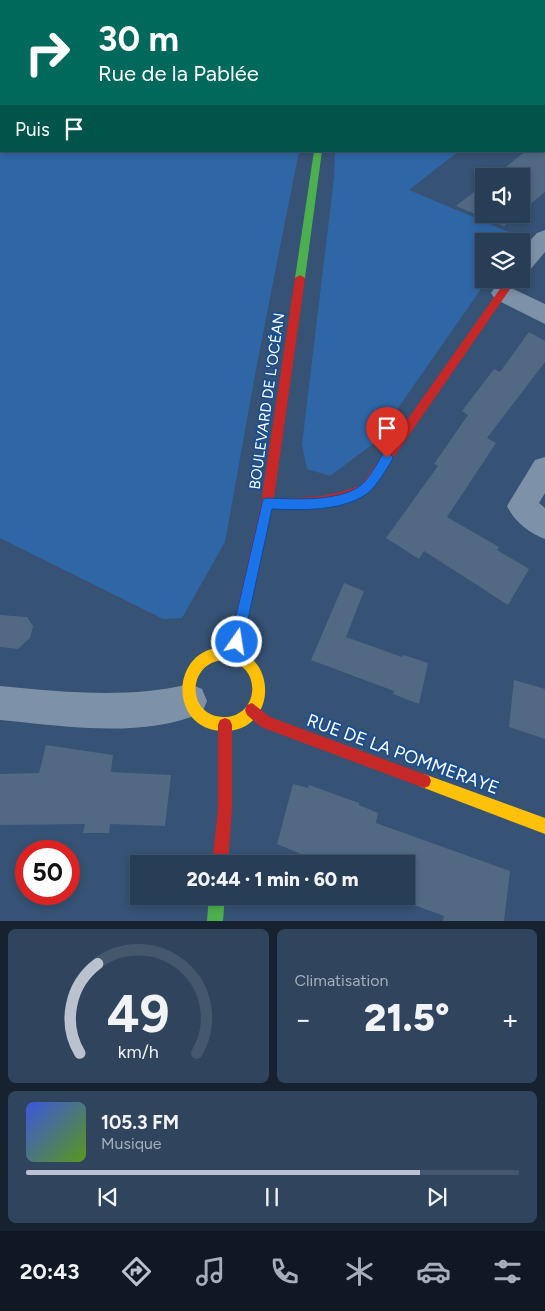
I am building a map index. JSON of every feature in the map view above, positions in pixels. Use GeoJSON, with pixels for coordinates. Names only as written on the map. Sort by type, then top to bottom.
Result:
{"type":"FeatureCollection","features":[{"type":"Feature","properties":{"kind":"main road","name":"BOULEVARD DE L'OCÉAN"},"geometry":{"type":"LineString","coordinates":[[234,653],[267,503],[318,152]]}},
{"type":"Feature","properties":{"kind":"main road"},"geometry":{"type":"LineString","coordinates":[[267,503],[306,505],[346,498],[365,489],[506,288]]}},
{"type":"Feature","properties":{"kind":"main road"},"geometry":{"type":"LineString","coordinates":[[223,652],[234,653],[250,663],[258,681],[258,696],[252,710],[235,723],[225,725],[207,722],[200,716],[190,701],[191,678],[200,664],[213,654],[223,652]]}},
{"type":"Feature","properties":{"kind":"main road","name":"RUE DE LA POMMERAYE"},"geometry":{"type":"LineString","coordinates":[[252,710],[266,722],[545,826]]}},
{"type":"Feature","properties":{"kind":"main road"},"geometry":{"type":"LineString","coordinates":[[221,855],[225,809],[225,725]]}},
{"type":"Feature","properties":{"kind":"main road"},"geometry":{"type":"LineString","coordinates":[[215,921],[216,905]]}},
{"type":"Feature","properties":{"kind":"street"},"geometry":{"type":"LineString","coordinates":[[530,255],[545,238]]}},
{"type":"Feature","properties":{"kind":"street"},"geometry":{"type":"LineString","coordinates":[[510,288],[545,315]]}},
{"type":"Feature","properties":{"kind":"street"},"geometry":{"type":"LineString","coordinates":[[545,469],[521,506],[545,526]]}},
{"type":"Feature","properties":{"kind":"street"},"geometry":{"type":"LineString","coordinates":[[0,703],[116,711],[175,705],[190,701]]}},
{"type":"Feature","properties":{"kind":"shaded area"},"geometry":{"type":"Polygon","coordinates":[[[0,152],[299,152],[257,364],[225,542],[182,618],[163,619],[0,538],[0,152]]]}},
{"type":"Feature","properties":{"kind":"shaded area"},"geometry":{"type":"Polygon","coordinates":[[[335,152],[458,152],[409,190],[475,218],[475,223],[487,223],[511,233],[475,233],[475,288],[482,288],[373,444],[330,476],[307,469],[302,444],[334,178],[335,152]]]}},
{"type":"Feature","properties":{"kind":"building"},"geometry":{"type":"Polygon","coordinates":[[[525,152],[545,152],[545,192],[530,204],[530,168],[504,168],[525,152]]]}},
{"type":"Feature","properties":{"kind":"building"},"geometry":{"type":"Polygon","coordinates":[[[475,191],[475,214],[456,206],[475,191]]]}},
{"type":"Feature","properties":{"kind":"building"},"geometry":{"type":"Polygon","coordinates":[[[497,223],[508,223],[504,226],[497,223]]]}},
{"type":"Feature","properties":{"kind":"building"},"geometry":{"type":"Polygon","coordinates":[[[529,332],[545,341],[545,362],[487,438],[496,443],[447,517],[499,547],[497,550],[529,569],[508,605],[424,551],[419,559],[386,538],[438,466],[434,464],[468,415],[462,411],[494,369],[500,372],[529,332]]]}},
{"type":"Feature","properties":{"kind":"building"},"geometry":{"type":"Polygon","coordinates":[[[344,583],[364,591],[346,637],[402,657],[404,655],[428,663],[419,704],[393,694],[394,691],[311,660],[344,583]]]}},
{"type":"Feature","properties":{"kind":"building"},"geometry":{"type":"Polygon","coordinates":[[[0,615],[27,617],[33,626],[30,638],[18,649],[0,647],[0,615]]]}},
{"type":"Feature","properties":{"kind":"building"},"geometry":{"type":"Polygon","coordinates":[[[514,680],[545,689],[545,739],[509,727],[514,680]]]}},
{"type":"Feature","properties":{"kind":"building"},"geometry":{"type":"Polygon","coordinates":[[[46,745],[113,755],[111,772],[171,775],[165,826],[110,824],[109,833],[83,833],[85,824],[0,825],[0,774],[39,773],[46,745]]]}},
{"type":"Feature","properties":{"kind":"building"},"geometry":{"type":"Polygon","coordinates":[[[293,784],[308,788],[309,785],[359,803],[359,805],[378,813],[376,823],[510,871],[504,921],[443,921],[444,916],[414,905],[415,855],[303,855],[277,844],[293,784]]]}},
{"type":"Feature","properties":{"kind":"traffic: fast"},"geometry":{"type":"LineString","coordinates":[[300,278],[318,152]]}},
{"type":"Feature","properties":{"kind":"traffic: fast"},"geometry":{"type":"LineString","coordinates":[[215,921],[216,905]]}},
{"type":"Feature","properties":{"kind":"traffic: slow"},"geometry":{"type":"LineString","coordinates":[[231,654],[244,660],[253,669],[257,675],[259,689],[257,703],[249,714],[238,722],[217,724],[210,722],[199,714],[191,703],[189,682],[191,675],[199,664],[210,656],[231,654]]}},
{"type":"Feature","properties":{"kind":"traffic: slow"},"geometry":{"type":"LineString","coordinates":[[424,781],[545,826]]}},
{"type":"Feature","properties":{"kind":"traffic: jam"},"geometry":{"type":"LineString","coordinates":[[234,653],[267,503],[300,278]]}},
{"type":"Feature","properties":{"kind":"traffic: jam"},"geometry":{"type":"LineString","coordinates":[[267,503],[293,504],[329,501],[365,489],[506,288]]}},
{"type":"Feature","properties":{"kind":"traffic: jam"},"geometry":{"type":"LineString","coordinates":[[252,710],[266,722],[424,781]]}},
{"type":"Feature","properties":{"kind":"traffic: jam"},"geometry":{"type":"LineString","coordinates":[[221,855],[225,809],[225,725]]}},
{"type":"Feature","properties":{"kind":"route"},"geometry":{"type":"LineString","coordinates":[[237,642],[267,503],[306,505],[346,498],[365,489],[387,458]]}}]}
